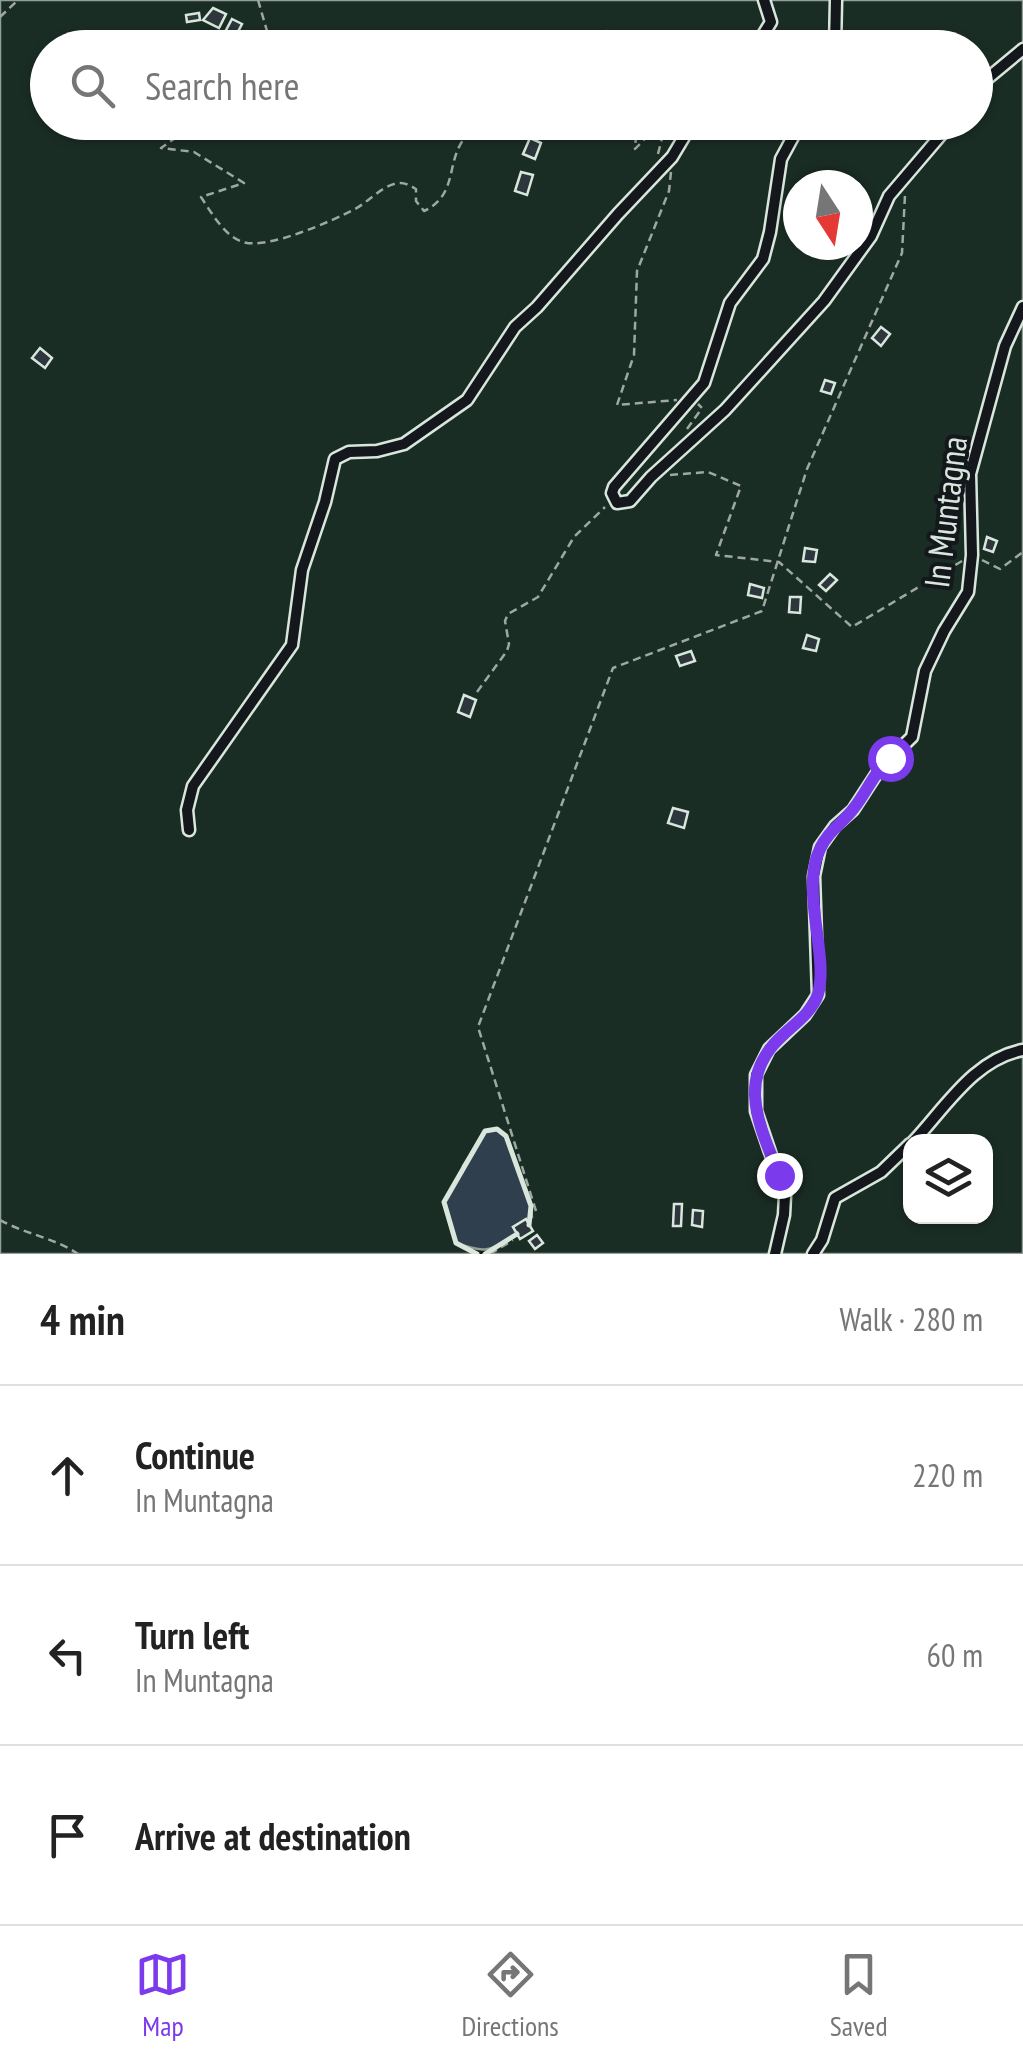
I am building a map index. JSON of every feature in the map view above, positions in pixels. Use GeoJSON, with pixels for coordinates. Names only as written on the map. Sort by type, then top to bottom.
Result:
{"type":"FeatureCollection","features":[{"type":"Feature","properties":{"kind":"street"},"geometry":{"type":"LineString","coordinates":[[764,0],[770,22],[765,30]]}},
{"type":"Feature","properties":{"kind":"street"},"geometry":{"type":"LineString","coordinates":[[836,0],[836,30]]}},
{"type":"Feature","properties":{"kind":"street"},"geometry":{"type":"LineString","coordinates":[[993,74],[1023,49]]}},
{"type":"Feature","properties":{"kind":"street"},"geometry":{"type":"LineString","coordinates":[[189,830],[187,810],[193,786],[292,645],[302,570],[336,459],[349,452],[377,451],[404,444],[455,410],[478,384],[515,327],[652,180],[682,140]]}},
{"type":"Feature","properties":{"kind":"street"},"geometry":{"type":"LineString","coordinates":[[792,140],[781,159],[762,259],[730,303],[708,373],[692,398],[614,487],[614,500],[627,503],[716,420],[824,301],[871,236],[889,196],[937,140]]}},
{"type":"Feature","properties":{"kind":"street","name":"In Muntagna"},"geometry":{"type":"LineString","coordinates":[[775,1254],[785,1196],[756,1112],[755,1082],[764,1056],[818,995],[814,876],[820,847],[834,826],[853,810],[881,767],[912,737],[920,711],[923,678],[944,631],[965,598],[972,556],[970,474],[1004,346],[1023,307]]}},
{"type":"Feature","properties":{"kind":"street"},"geometry":{"type":"LineString","coordinates":[[920,1134],[976,1072],[997,1058],[1023,1050]]}},
{"type":"Feature","properties":{"kind":"street"},"geometry":{"type":"LineString","coordinates":[[813,1254],[822,1240],[835,1198],[881,1172],[903,1151]]}},
{"type":"Feature","properties":{"kind":"path"},"geometry":{"type":"LineString","coordinates":[[0,16],[18,0]]}},
{"type":"Feature","properties":{"kind":"path"},"geometry":{"type":"LineString","coordinates":[[258,0],[267,30]]}},
{"type":"Feature","properties":{"kind":"path"},"geometry":{"type":"LineString","coordinates":[[172,140],[160,148],[194,152],[244,183],[201,197],[239,242],[256,245],[354,210],[392,184],[405,183],[416,189],[416,201],[424,211],[437,205],[449,187],[452,159],[462,140]]}},
{"type":"Feature","properties":{"kind":"path"},"geometry":{"type":"LineString","coordinates":[[652,180],[660,140]]}},
{"type":"Feature","properties":{"kind":"path"},"geometry":{"type":"LineString","coordinates":[[672,157],[670,191],[637,272],[634,355],[617,405],[692,398],[702,408],[682,436]]}},
{"type":"Feature","properties":{"kind":"path"},"geometry":{"type":"LineString","coordinates":[[536,1211],[478,1027],[613,668],[762,611],[807,469],[902,253],[906,178]]}},
{"type":"Feature","properties":{"kind":"path"},"geometry":{"type":"LineString","coordinates":[[652,477],[708,472],[742,486],[716,555],[779,562],[852,627],[972,556],[1000,569],[1023,552]]}},
{"type":"Feature","properties":{"kind":"path"},"geometry":{"type":"LineString","coordinates":[[476,692],[507,651],[508,614],[538,597],[574,536],[614,500]]}},
{"type":"Feature","properties":{"kind":"path"},"geometry":{"type":"LineString","coordinates":[[0,1220],[78,1254]]}},
{"type":"Feature","properties":{"kind":"path"},"geometry":{"type":"LineString","coordinates":[[490,1254],[512,1240]]}},
{"type":"Feature","properties":{"kind":"green space"},"geometry":{"type":"Polygon","coordinates":[[[0,0],[1023,0],[1023,1254],[485,1254],[516,1235],[513,1227],[532,1217],[506,1136],[496,1129],[485,1132],[463,1166],[456,1243],[477,1254],[0,1254],[0,0]]]}},
{"type":"Feature","properties":{"kind":"water"},"geometry":{"type":"Polygon","coordinates":[[[497,1129],[506,1136],[531,1206],[529,1225],[525,1220],[513,1227],[517,1234],[494,1247],[475,1249],[456,1243],[444,1202],[485,1131],[497,1129]]]}},
{"type":"Feature","properties":{"kind":"building"},"geometry":{"type":"Polygon","coordinates":[[[213,8],[226,14],[219,28],[203,20],[213,8]]]}},
{"type":"Feature","properties":{"kind":"building"},"geometry":{"type":"Polygon","coordinates":[[[199,13],[200,20],[187,22],[186,15],[199,13]]]}},
{"type":"Feature","properties":{"kind":"building"},"geometry":{"type":"Polygon","coordinates":[[[232,19],[242,24],[239,30],[226,30],[232,19]]]}},
{"type":"Feature","properties":{"kind":"building"},"geometry":{"type":"Polygon","coordinates":[[[529,140],[541,143],[535,159],[523,154],[529,140]]]}},
{"type":"Feature","properties":{"kind":"building"},"geometry":{"type":"Polygon","coordinates":[[[521,172],[533,175],[527,195],[515,191],[521,172]]]}},
{"type":"Feature","properties":{"kind":"building"},"geometry":{"type":"Polygon","coordinates":[[[881,327],[890,334],[881,346],[872,338],[881,327]]]}},
{"type":"Feature","properties":{"kind":"building"},"geometry":{"type":"Polygon","coordinates":[[[40,348],[52,358],[45,368],[32,358],[40,348]]]}},
{"type":"Feature","properties":{"kind":"building"},"geometry":{"type":"Polygon","coordinates":[[[825,380],[835,383],[831,394],[821,391],[825,380]]]}},
{"type":"Feature","properties":{"kind":"building"},"geometry":{"type":"Polygon","coordinates":[[[987,537],[997,541],[993,552],[984,549],[987,537]]]}},
{"type":"Feature","properties":{"kind":"building"},"geometry":{"type":"Polygon","coordinates":[[[805,548],[817,550],[815,562],[803,561],[805,548]]]}},
{"type":"Feature","properties":{"kind":"building"},"geometry":{"type":"Polygon","coordinates":[[[830,574],[837,580],[826,591],[819,585],[830,574]]]}},
{"type":"Feature","properties":{"kind":"building"},"geometry":{"type":"Polygon","coordinates":[[[750,584],[764,588],[762,598],[748,595],[750,584]]]}},
{"type":"Feature","properties":{"kind":"building"},"geometry":{"type":"Polygon","coordinates":[[[790,597],[801,597],[800,613],[789,612],[790,597]]]}},
{"type":"Feature","properties":{"kind":"building"},"geometry":{"type":"Polygon","coordinates":[[[807,635],[819,639],[816,651],[803,648],[807,635]]]}},
{"type":"Feature","properties":{"kind":"building"},"geometry":{"type":"Polygon","coordinates":[[[691,651],[695,661],[680,666],[676,656],[691,651]]]}},
{"type":"Feature","properties":{"kind":"building"},"geometry":{"type":"Polygon","coordinates":[[[464,695],[476,700],[470,717],[458,712],[464,695]]]}},
{"type":"Feature","properties":{"kind":"building"},"geometry":{"type":"Polygon","coordinates":[[[673,808],[688,812],[684,828],[668,823],[673,808]]]}},
{"type":"Feature","properties":{"kind":"building"},"geometry":{"type":"Polygon","coordinates":[[[674,1204],[682,1204],[681,1226],[673,1226],[674,1204]]]}},
{"type":"Feature","properties":{"kind":"building"},"geometry":{"type":"Polygon","coordinates":[[[693,1210],[703,1211],[702,1227],[692,1225],[693,1210]]]}},
{"type":"Feature","properties":{"kind":"building"},"geometry":{"type":"Polygon","coordinates":[[[526,1219],[533,1231],[520,1239],[513,1227],[526,1219]]]}},
{"type":"Feature","properties":{"kind":"building"},"geometry":{"type":"Polygon","coordinates":[[[537,1235],[543,1243],[535,1249],[529,1241],[537,1235]]]}},
{"type":"Feature","properties":{"kind":"wall"},"geometry":{"type":"LineString","coordinates":[[477,1254],[456,1243],[444,1202],[485,1131],[497,1129],[506,1136],[531,1206],[529,1225]]}},
{"type":"Feature","properties":{"kind":"wall"},"geometry":{"type":"LineString","coordinates":[[485,1254],[517,1234]]}},
{"type":"Feature","properties":{"kind":"route"},"geometry":{"type":"LineString","coordinates":[[779,1175],[756,1112],[756,1075],[768,1049],[804,1015],[818,995],[814,876],[820,847],[834,826],[853,810],[876,772],[890,758]]}}]}
